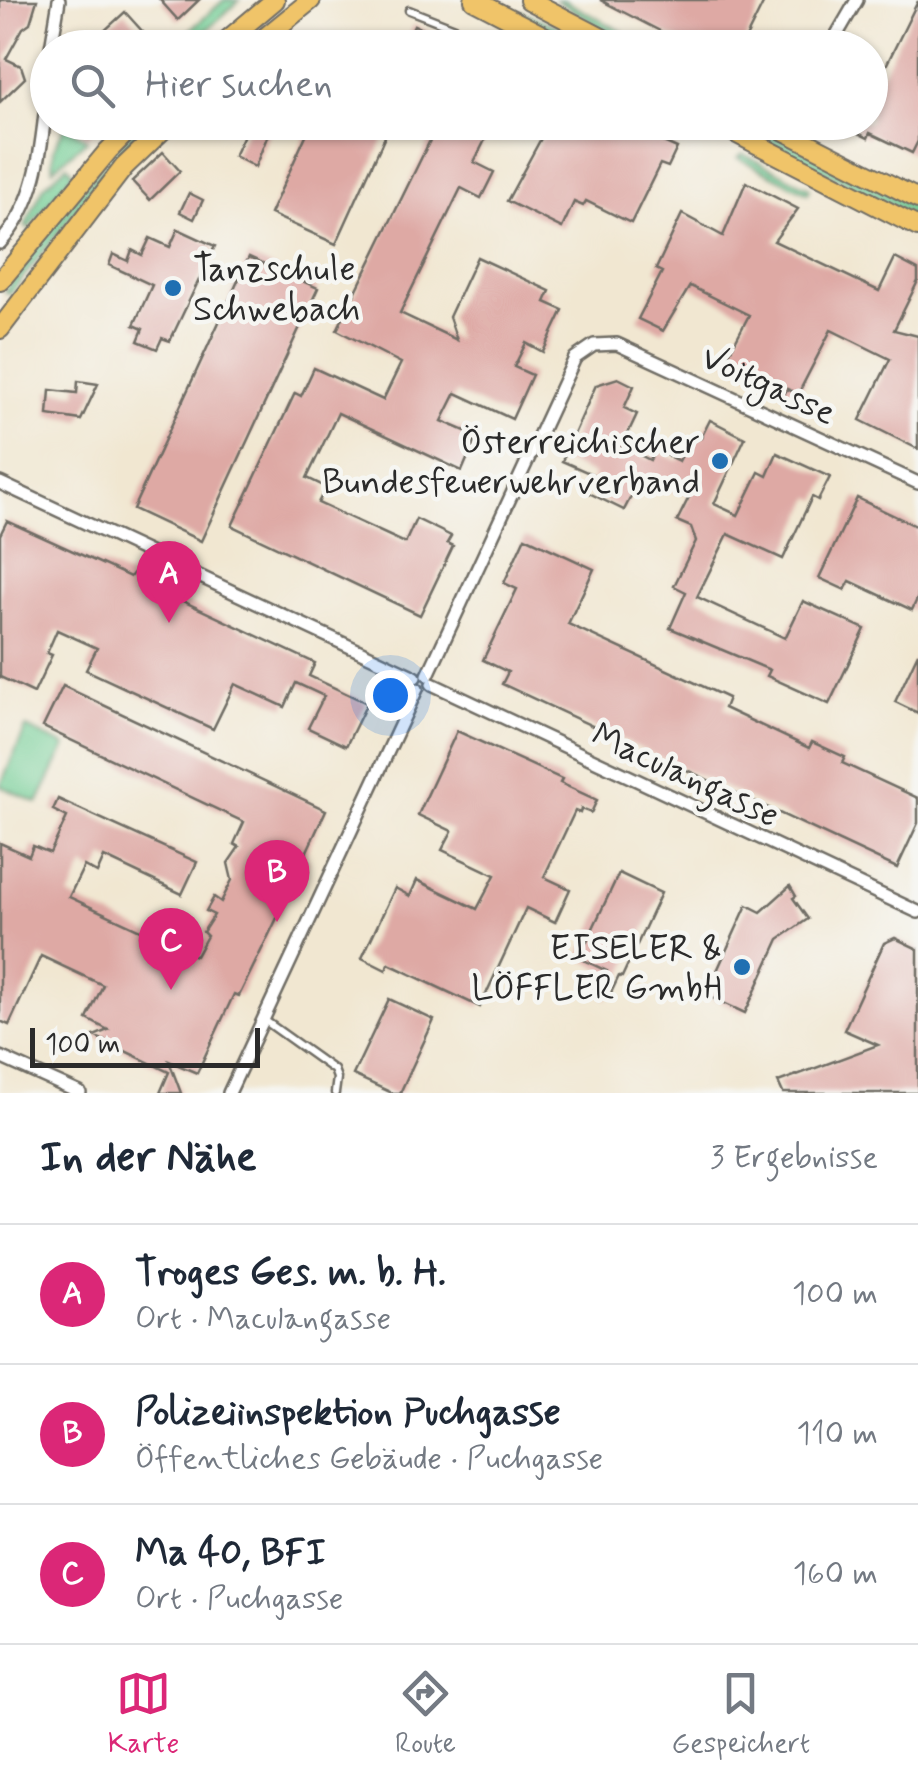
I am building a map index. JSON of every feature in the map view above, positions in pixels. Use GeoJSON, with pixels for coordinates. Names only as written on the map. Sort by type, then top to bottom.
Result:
{"type":"FeatureCollection","features":[{"type":"Feature","properties":{"kind":"main road"},"geometry":{"type":"LineString","coordinates":[[239,30],[275,0]]}},
{"type":"Feature","properties":{"kind":"main road"},"geometry":{"type":"LineString","coordinates":[[274,30],[311,0]]}},
{"type":"Feature","properties":{"kind":"main road"},"geometry":{"type":"LineString","coordinates":[[474,0],[532,30]]}},
{"type":"Feature","properties":{"kind":"main road"},"geometry":{"type":"LineString","coordinates":[[529,0],[586,30]]}},
{"type":"Feature","properties":{"kind":"main road"},"geometry":{"type":"LineString","coordinates":[[0,281],[119,140]]}},
{"type":"Feature","properties":{"kind":"main road"},"geometry":{"type":"LineString","coordinates":[[0,329],[124,167],[152,140]]}},
{"type":"Feature","properties":{"kind":"main road"},"geometry":{"type":"LineString","coordinates":[[749,140],[918,226]]}},
{"type":"Feature","properties":{"kind":"main road"},"geometry":{"type":"LineString","coordinates":[[806,140],[918,199]]}},
{"type":"Feature","properties":{"kind":"street"},"geometry":{"type":"LineString","coordinates":[[53,30],[59,0]]}},
{"type":"Feature","properties":{"kind":"street"},"geometry":{"type":"LineString","coordinates":[[839,30],[857,0]]}},
{"type":"Feature","properties":{"kind":"street"},"geometry":{"type":"LineString","coordinates":[[0,243],[25,205],[36,175],[41,140]]}},
{"type":"Feature","properties":{"kind":"street","name":"Voitgasse"},"geometry":{"type":"LineString","coordinates":[[423,681],[575,358],[594,345],[617,344],[918,483]]}},
{"type":"Feature","properties":{"kind":"street","name":"Maculangasse"},"geometry":{"type":"LineString","coordinates":[[0,483],[918,912]]}},
{"type":"Feature","properties":{"kind":"street"},"geometry":{"type":"LineString","coordinates":[[229,1093],[423,681]]}},
{"type":"Feature","properties":{"kind":"street"},"geometry":{"type":"LineString","coordinates":[[0,1056],[80,1093]]}},
{"type":"Feature","properties":{"kind":"lane"},"geometry":{"type":"LineString","coordinates":[[408,10],[456,30]]}},
{"type":"Feature","properties":{"kind":"lane"},"geometry":{"type":"LineString","coordinates":[[262,1019],[334,1070],[335,1093]]}},
{"type":"Feature","properties":{"kind":"green space"},"geometry":{"type":"Polygon","coordinates":[[[224,0],[240,0],[207,30],[190,30],[224,0]]]}},
{"type":"Feature","properties":{"kind":"green space"},"geometry":{"type":"Polygon","coordinates":[[[556,0],[619,30],[605,30],[556,0]]]}},
{"type":"Feature","properties":{"kind":"green space"},"geometry":{"type":"Polygon","coordinates":[[[522,11],[565,30],[545,30],[519,17],[522,11]]]}},
{"type":"Feature","properties":{"kind":"green space"},"geometry":{"type":"Polygon","coordinates":[[[58,140],[87,140],[53,169],[58,140]]]}},
{"type":"Feature","properties":{"kind":"green space"},"geometry":{"type":"Polygon","coordinates":[[[125,140],[139,140],[95,186],[10,294],[5,291],[35,244],[125,140]]]}},
{"type":"Feature","properties":{"kind":"green space"},"geometry":{"type":"Polygon","coordinates":[[[762,140],[784,140],[918,208],[918,219],[762,140]]]}},
{"type":"Feature","properties":{"kind":"green space"},"geometry":{"type":"Polygon","coordinates":[[[743,154],[810,188],[808,193],[738,158],[743,154]]]}},
{"type":"Feature","properties":{"kind":"green space"},"geometry":{"type":"Polygon","coordinates":[[[67,165],[73,173],[28,229],[25,226],[44,186],[67,165]]]}},
{"type":"Feature","properties":{"kind":"green space"},"geometry":{"type":"Polygon","coordinates":[[[26,728],[66,746],[38,803],[0,786],[26,728]]]}},
{"type":"Feature","properties":{"kind":"building"},"geometry":{"type":"Polygon","coordinates":[[[0,0],[37,0],[30,23],[23,28],[6,59],[21,66],[25,78],[0,102],[0,0]]]}},
{"type":"Feature","properties":{"kind":"building"},"geometry":{"type":"Polygon","coordinates":[[[160,0],[199,0],[178,20],[160,0]]]}},
{"type":"Feature","properties":{"kind":"building"},"geometry":{"type":"Polygon","coordinates":[[[600,0],[765,0],[750,30],[658,30],[600,0]]]}},
{"type":"Feature","properties":{"kind":"building"},"geometry":{"type":"Polygon","coordinates":[[[918,1],[918,141],[912,153],[885,140],[888,140],[888,62],[918,1]]]}},
{"type":"Feature","properties":{"kind":"building"},"geometry":{"type":"Polygon","coordinates":[[[125,12],[141,30],[105,30],[125,12]]]}},
{"type":"Feature","properties":{"kind":"building"},"geometry":{"type":"Polygon","coordinates":[[[242,140],[266,140],[255,167],[234,156],[242,140]]]}},
{"type":"Feature","properties":{"kind":"building"},"geometry":{"type":"Polygon","coordinates":[[[304,140],[383,140],[336,244],[270,214],[304,140]]]}},
{"type":"Feature","properties":{"kind":"building"},"geometry":{"type":"Polygon","coordinates":[[[430,140],[485,140],[474,162],[494,172],[481,198],[461,188],[400,313],[457,340],[449,317],[477,257],[550,291],[545,302],[563,310],[543,352],[526,343],[514,367],[532,375],[512,419],[456,393],[442,421],[477,436],[462,471],[338,413],[307,478],[326,487],[318,503],[405,543],[416,519],[451,536],[447,543],[453,546],[420,615],[232,526],[295,393],[301,396],[314,368],[383,400],[401,363],[337,330],[430,140]]]}},
{"type":"Feature","properties":{"kind":"building"},"geometry":{"type":"Polygon","coordinates":[[[540,140],[659,140],[677,148],[668,167],[660,164],[631,223],[586,201],[583,206],[574,202],[562,228],[507,201],[540,140]]]}},
{"type":"Feature","properties":{"kind":"building"},"geometry":{"type":"Polygon","coordinates":[[[163,152],[180,171],[150,200],[132,181],[163,152]]]}},
{"type":"Feature","properties":{"kind":"building"},"geometry":{"type":"Polygon","coordinates":[[[746,182],[798,209],[774,241],[879,291],[895,258],[918,270],[918,281],[894,330],[918,336],[918,449],[860,420],[890,359],[831,330],[798,394],[787,389],[785,393],[726,359],[749,315],[690,286],[663,331],[638,319],[662,272],[656,269],[682,214],[723,236],[746,182]]]}},
{"type":"Feature","properties":{"kind":"building"},"geometry":{"type":"Polygon","coordinates":[[[189,193],[203,200],[194,219],[180,212],[189,193]]]}},
{"type":"Feature","properties":{"kind":"building","name":"Tanzschule Schwebach"},"geometry":{"type":"Polygon","coordinates":[[[178,229],[215,246],[170,341],[162,338],[157,349],[138,341],[143,329],[134,325],[152,285],[109,265],[113,254],[128,261],[132,250],[142,255],[150,238],[170,247],[178,229]]]}},
{"type":"Feature","properties":{"kind":"building"},"geometry":{"type":"Polygon","coordinates":[[[249,257],[318,288],[201,541],[133,509],[249,257]]]}},
{"type":"Feature","properties":{"kind":"building"},"geometry":{"type":"Polygon","coordinates":[[[618,378],[634,386],[624,408],[637,414],[622,446],[650,460],[655,450],[679,461],[689,442],[701,438],[710,420],[745,438],[714,504],[738,515],[759,472],[767,476],[777,453],[830,477],[818,500],[812,497],[783,559],[728,534],[697,597],[785,638],[803,601],[865,629],[829,704],[767,676],[770,670],[670,628],[686,592],[674,586],[696,541],[691,527],[677,521],[691,493],[636,487],[624,510],[585,491],[594,475],[562,461],[596,385],[618,378]]]}},
{"type":"Feature","properties":{"kind":"building"},"geometry":{"type":"Polygon","coordinates":[[[78,381],[98,384],[81,420],[48,415],[50,390],[77,393],[78,381]]]}},
{"type":"Feature","properties":{"kind":"building"},"geometry":{"type":"Polygon","coordinates":[[[857,498],[918,527],[918,597],[912,610],[850,581],[845,590],[819,578],[857,498]]]}},
{"type":"Feature","properties":{"kind":"building"},"geometry":{"type":"Polygon","coordinates":[[[7,521],[130,577],[136,570],[147,576],[144,583],[315,663],[309,676],[367,703],[346,746],[308,728],[324,696],[296,683],[285,707],[235,684],[213,729],[86,670],[97,648],[57,630],[47,653],[52,655],[34,693],[0,677],[0,535],[7,521]]]}},
{"type":"Feature","properties":{"kind":"building"},"geometry":{"type":"Polygon","coordinates":[[[525,537],[594,569],[568,624],[728,698],[724,708],[809,748],[812,742],[845,757],[842,763],[918,798],[918,823],[897,868],[502,684],[508,672],[483,660],[517,589],[504,583],[525,537]]]}},
{"type":"Feature","properties":{"kind":"building"},"geometry":{"type":"Polygon","coordinates":[[[918,653],[918,713],[895,702],[918,653]]]}},
{"type":"Feature","properties":{"kind":"building"},"geometry":{"type":"Polygon","coordinates":[[[63,686],[326,810],[307,851],[309,861],[302,876],[298,875],[239,996],[234,994],[197,1073],[169,1061],[181,1093],[160,1093],[169,1072],[94,1036],[108,1030],[87,1019],[103,985],[41,956],[9,1025],[0,1021],[0,843],[29,856],[33,846],[50,853],[67,817],[53,810],[58,799],[197,862],[182,894],[104,857],[97,873],[84,866],[69,897],[196,956],[207,936],[203,932],[214,915],[206,911],[214,897],[221,902],[232,880],[228,863],[239,847],[234,844],[244,822],[43,727],[63,686]]]}},
{"type":"Feature","properties":{"kind":"building"},"geometry":{"type":"Polygon","coordinates":[[[457,731],[562,779],[560,783],[597,800],[591,813],[575,811],[544,877],[570,889],[555,922],[526,908],[480,1007],[389,964],[386,970],[362,958],[395,888],[410,896],[417,880],[477,909],[495,875],[442,850],[452,831],[418,815],[457,731]]]}},
{"type":"Feature","properties":{"kind":"building"},"geometry":{"type":"Polygon","coordinates":[[[619,873],[661,893],[608,999],[597,993],[607,971],[579,958],[619,873]]]}},
{"type":"Feature","properties":{"kind":"building","name":"EISELER & LÖFFLER GmbH"},"geometry":{"type":"Polygon","coordinates":[[[790,886],[796,896],[793,898],[808,919],[779,939],[745,1013],[706,995],[747,905],[761,912],[790,886]]]}},
{"type":"Feature","properties":{"kind":"building"},"geometry":{"type":"Polygon","coordinates":[[[895,938],[918,949],[918,1093],[783,1093],[778,1082],[878,1045],[844,1030],[884,943],[895,938]]]}},
{"type":"Feature","properties":{"kind":"building"},"geometry":{"type":"Polygon","coordinates":[[[389,999],[434,1020],[400,1093],[353,1075],[389,999]]]}},
{"type":"Feature","properties":{"kind":"place","name":"Tanzschule Schwebach"},"geometry":{"type":"Point","coordinates":[173,288]}},
{"type":"Feature","properties":{"kind":"place","name":"Österreichischer Bundesfeuerwehrverband"},"geometry":{"type":"Point","coordinates":[720,461]}},
{"type":"Feature","properties":{"kind":"place","name":"Troges Ges. m. b. H."},"geometry":{"type":"Point","coordinates":[169,623]}},
{"type":"Feature","properties":{"kind":"place","name":"Polizeiinspektion Puchgasse"},"geometry":{"type":"Point","coordinates":[277,922]}},
{"type":"Feature","properties":{"kind":"place","name":"EISELER & LÖFFLER GmbH"},"geometry":{"type":"Point","coordinates":[742,967]}},
{"type":"Feature","properties":{"kind":"place","name":"Ma 40, BFI"},"geometry":{"type":"Point","coordinates":[171,990]}}]}
